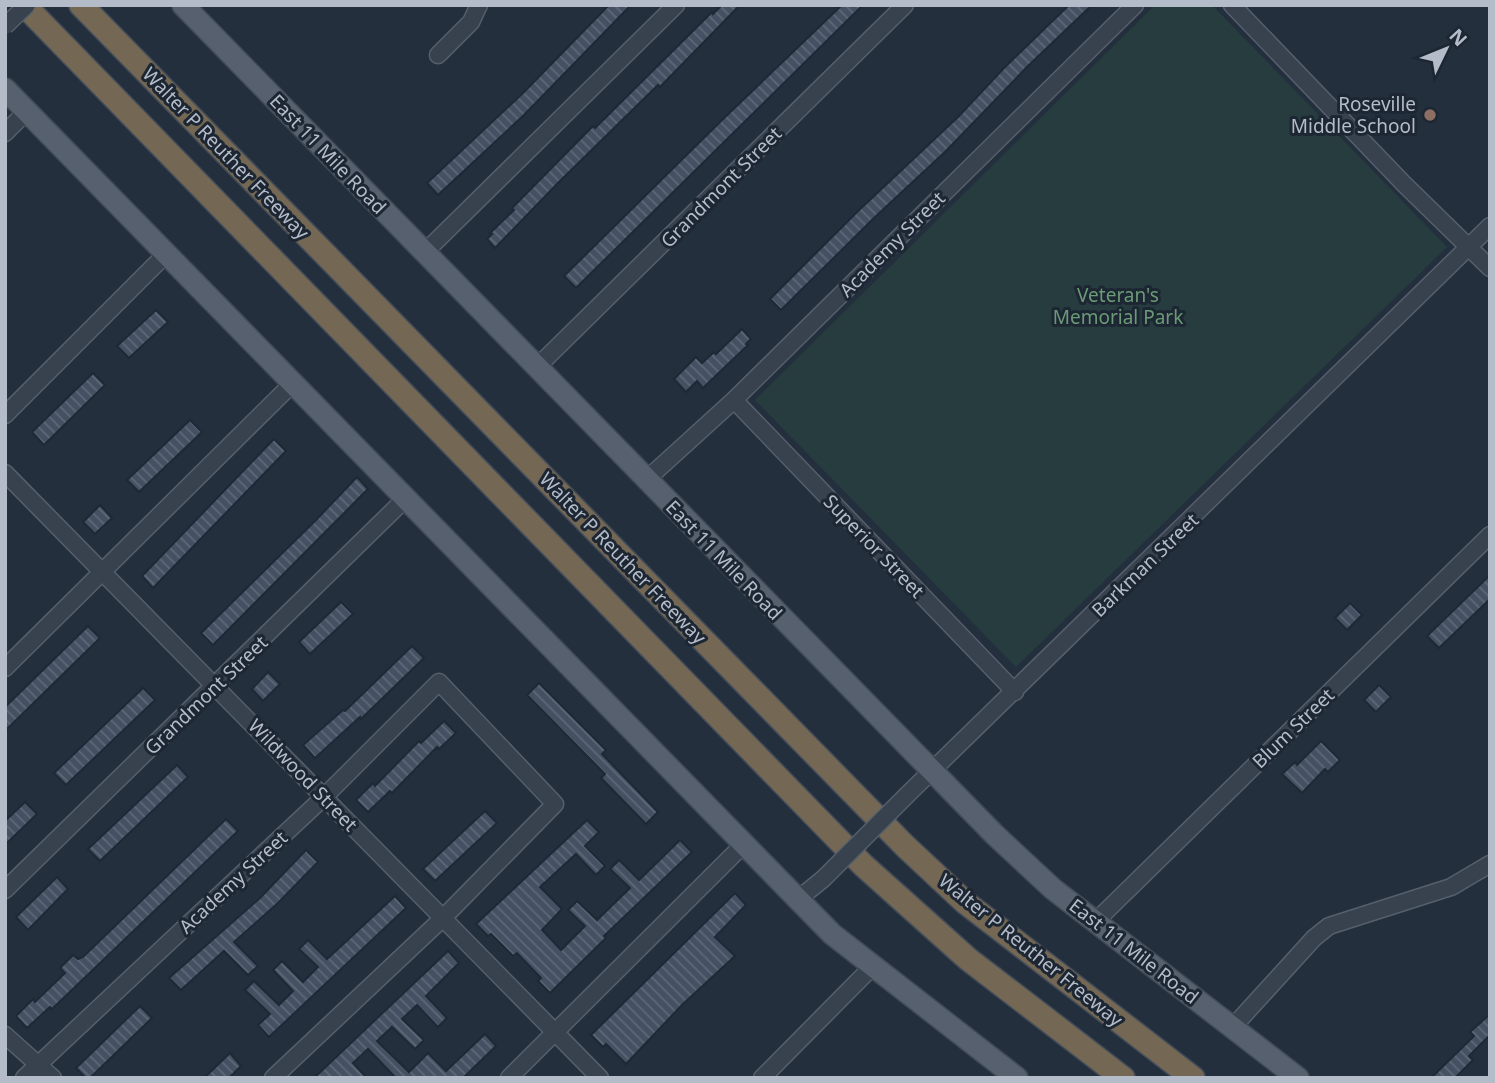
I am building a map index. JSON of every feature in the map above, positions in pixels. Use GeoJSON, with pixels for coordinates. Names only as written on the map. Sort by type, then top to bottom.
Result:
{"type":"FeatureCollection","features":[{"type":"Feature","properties":{"kind":"highway"},"geometry":{"type":"LineString","coordinates":[[25,5],[863,864],[968,959],[1123,1078]]}},
{"type":"Feature","properties":{"kind":"highway","name":"Walter P Reuther Freeway"},"geometry":{"type":"LineString","coordinates":[[81,5],[905,846],[966,903],[1193,1078]]}},
{"type":"Feature","properties":{"kind":"main road","name":"East 11 Mile Road"},"geometry":{"type":"LineString","coordinates":[[183,5],[930,771],[1021,860],[1096,922],[1298,1078]]}},
{"type":"Feature","properties":{"kind":"main road"},"geometry":{"type":"LineString","coordinates":[[5,89],[797,900],[832,934],[1017,1078]]}},
{"type":"Feature","properties":{"kind":"street"},"geometry":{"type":"LineString","coordinates":[[5,26],[25,5]]}},
{"type":"Feature","properties":{"kind":"street"},"geometry":{"type":"LineString","coordinates":[[438,55],[471,22],[479,5]]}},
{"type":"Feature","properties":{"kind":"street"},"geometry":{"type":"LineString","coordinates":[[424,253],[676,5]]}},
{"type":"Feature","properties":{"kind":"street","name":"Grandmont Street"},"geometry":{"type":"LineString","coordinates":[[537,367],[905,5]]}},
{"type":"Feature","properties":{"kind":"street","name":"Academy Street"},"geometry":{"type":"LineString","coordinates":[[646,480],[734,400],[1135,5]]}},
{"type":"Feature","properties":{"kind":"street"},"geometry":{"type":"LineString","coordinates":[[1231,5],[1356,135],[1490,268]]}},
{"type":"Feature","properties":{"kind":"street"},"geometry":{"type":"LineString","coordinates":[[5,133],[27,111]]}},
{"type":"Feature","properties":{"kind":"street","name":"Barkman Street"},"geometry":{"type":"LineString","coordinates":[[797,900],[1015,692],[1490,226]]}},
{"type":"Feature","properties":{"kind":"street"},"geometry":{"type":"LineString","coordinates":[[5,415],[166,254]]}},
{"type":"Feature","properties":{"kind":"street"},"geometry":{"type":"LineString","coordinates":[[5,668],[293,383]]}},
{"type":"Feature","properties":{"kind":"street","name":"Superior Street"},"geometry":{"type":"LineString","coordinates":[[734,400],[1015,692]]}},
{"type":"Feature","properties":{"kind":"street","name":"Wildwood Street"},"geometry":{"type":"LineString","coordinates":[[5,473],[600,1078]]}},
{"type":"Feature","properties":{"kind":"street","name":"Grandmont Street"},"geometry":{"type":"LineString","coordinates":[[5,890],[405,499]]}},
{"type":"Feature","properties":{"kind":"street","name":"Blum Street"},"geometry":{"type":"LineString","coordinates":[[1096,922],[1490,535]]}},
{"type":"Feature","properties":{"kind":"street","name":"Academy Street"},"geometry":{"type":"LineString","coordinates":[[24,1078],[324,797],[439,682],[555,804],[443,918]]}},
{"type":"Feature","properties":{"kind":"street"},"geometry":{"type":"LineString","coordinates":[[509,1078],[744,844]]}},
{"type":"Feature","properties":{"kind":"street"},"geometry":{"type":"LineString","coordinates":[[1232,1028],[1314,938],[1329,926],[1451,887],[1490,864]]}},
{"type":"Feature","properties":{"kind":"street"},"geometry":{"type":"LineString","coordinates":[[274,1078],[443,918]]}},
{"type":"Feature","properties":{"kind":"street"},"geometry":{"type":"LineString","coordinates":[[762,1078],[873,966]]}},
{"type":"Feature","properties":{"kind":"street"},"geometry":{"type":"LineString","coordinates":[[5,1035],[53,1078]]}},
{"type":"Feature","properties":{"kind":"green space","name":"Veteran's Memorial Park"},"geometry":{"type":"Polygon","coordinates":[[[1155,5],[1212,5],[1447,247],[1016,667],[755,400],[1155,5]]]}},
{"type":"Feature","properties":{"kind":"building"},"geometry":{"type":"Polygon","coordinates":[[[609,5],[631,5],[524,115],[438,195],[427,183],[523,93],[609,5]]]}},
{"type":"Feature","properties":{"kind":"building"},"geometry":{"type":"Polygon","coordinates":[[[722,5],[740,5],[495,248],[487,239],[514,210],[512,208],[593,126],[595,128],[722,5]]]}},
{"type":"Feature","properties":{"kind":"building"},"geometry":{"type":"Polygon","coordinates":[[[842,5],[863,5],[576,288],[564,276],[842,5]]]}},
{"type":"Feature","properties":{"kind":"building"},"geometry":{"type":"Polygon","coordinates":[[[1069,5],[1092,5],[781,310],[770,299],[1069,5]]]}},
{"type":"Feature","properties":{"kind":"building"},"geometry":{"type":"Polygon","coordinates":[[[156,310],[168,322],[129,358],[117,346],[156,310]]]}},
{"type":"Feature","properties":{"kind":"building"},"geometry":{"type":"Polygon","coordinates":[[[742,329],[751,339],[746,344],[748,345],[703,388],[697,381],[686,392],[674,379],[696,357],[702,363],[714,352],[716,354],[742,329]]]}},
{"type":"Feature","properties":{"kind":"building"},"geometry":{"type":"Polygon","coordinates":[[[93,373],[105,385],[44,445],[32,432],[93,373]]]}},
{"type":"Feature","properties":{"kind":"building"},"geometry":{"type":"Polygon","coordinates":[[[190,420],[202,432],[139,492],[127,480],[190,420]]]}},
{"type":"Feature","properties":{"kind":"building"},"geometry":{"type":"Polygon","coordinates":[[[274,439],[286,451],[153,588],[142,576],[274,439]]]}},
{"type":"Feature","properties":{"kind":"building"},"geometry":{"type":"Polygon","coordinates":[[[357,477],[368,489],[213,645],[201,633],[357,477]]]}},
{"type":"Feature","properties":{"kind":"building"},"geometry":{"type":"Polygon","coordinates":[[[100,505],[112,518],[95,534],[83,522],[100,505]]]}},
{"type":"Feature","properties":{"kind":"building"},"geometry":{"type":"Polygon","coordinates":[[[1490,575],[1490,599],[1439,648],[1427,636],[1490,575]]]}},
{"type":"Feature","properties":{"kind":"building"},"geometry":{"type":"Polygon","coordinates":[[[341,602],[353,614],[310,654],[299,642],[341,602]]]}},
{"type":"Feature","properties":{"kind":"building"},"geometry":{"type":"Polygon","coordinates":[[[1350,603],[1362,615],[1347,630],[1335,618],[1350,603]]]}},
{"type":"Feature","properties":{"kind":"building"},"geometry":{"type":"Polygon","coordinates":[[[88,626],[100,638],[5,731],[5,707],[88,626]]]}},
{"type":"Feature","properties":{"kind":"building"},"geometry":{"type":"Polygon","coordinates":[[[412,646],[424,658],[361,719],[360,717],[315,758],[303,745],[345,711],[412,646]]]}},
{"type":"Feature","properties":{"kind":"building"},"geometry":{"type":"Polygon","coordinates":[[[268,672],[280,684],[263,701],[252,689],[268,672]]]}},
{"type":"Feature","properties":{"kind":"building"},"geometry":{"type":"Polygon","coordinates":[[[539,683],[606,750],[602,754],[658,812],[646,824],[601,778],[605,774],[527,695],[539,683]]]}},
{"type":"Feature","properties":{"kind":"building"},"geometry":{"type":"Polygon","coordinates":[[[1379,685],[1391,697],[1376,712],[1364,700],[1379,685]]]}},
{"type":"Feature","properties":{"kind":"building"},"geometry":{"type":"Polygon","coordinates":[[[143,688],[155,700],[66,785],[54,773],[143,688]]]}},
{"type":"Feature","properties":{"kind":"building"},"geometry":{"type":"Polygon","coordinates":[[[444,721],[456,733],[439,749],[437,747],[392,793],[390,791],[368,812],[356,800],[373,783],[375,786],[419,741],[421,743],[444,721]]]}},
{"type":"Feature","properties":{"kind":"building"},"geometry":{"type":"Polygon","coordinates":[[[1321,741],[1340,760],[1328,772],[1325,769],[1302,793],[1282,774],[1295,762],[1297,765],[1321,741]]]}},
{"type":"Feature","properties":{"kind":"building"},"geometry":{"type":"Polygon","coordinates":[[[177,765],[188,777],[100,861],[88,849],[177,765]]]}},
{"type":"Feature","properties":{"kind":"building"},"geometry":{"type":"Polygon","coordinates":[[[25,802],[37,814],[5,845],[5,821],[25,802]]]}},
{"type":"Feature","properties":{"kind":"building"},"geometry":{"type":"Polygon","coordinates":[[[485,811],[497,823],[435,881],[423,869],[485,811]]]}},
{"type":"Feature","properties":{"kind":"building"},"geometry":{"type":"Polygon","coordinates":[[[226,819],[238,831],[52,1009],[50,1007],[27,1028],[16,1016],[65,973],[60,968],[73,955],[78,959],[83,957],[226,819]]]}},
{"type":"Feature","properties":{"kind":"building"},"geometry":{"type":"Polygon","coordinates":[[[587,820],[599,832],[585,846],[605,866],[596,875],[576,854],[540,887],[562,909],[542,930],[561,950],[585,926],[568,910],[577,901],[597,920],[630,888],[610,869],[619,860],[639,880],[680,840],[692,852],[604,936],[606,938],[550,993],[538,981],[541,978],[517,953],[513,956],[491,934],[488,936],[476,924],[587,820]]]}},
{"type":"Feature","properties":{"kind":"building"},"geometry":{"type":"Polygon","coordinates":[[[306,850],[318,862],[278,903],[234,942],[258,966],[248,975],[224,951],[181,990],[169,978],[260,898],[306,850]]]}},
{"type":"Feature","properties":{"kind":"building"},"geometry":{"type":"Polygon","coordinates":[[[57,877],[68,889],[28,930],[16,917],[57,877]]]}},
{"type":"Feature","properties":{"kind":"building"},"geometry":{"type":"Polygon","coordinates":[[[735,893],[746,905],[715,937],[735,956],[682,1005],[626,1064],[606,1044],[603,1047],[591,1035],[735,893]]]}},
{"type":"Feature","properties":{"kind":"building"},"geometry":{"type":"Polygon","coordinates":[[[395,896],[406,908],[269,1037],[258,1025],[270,1014],[245,990],[254,981],[279,1005],[293,991],[273,970],[282,961],[303,982],[318,967],[299,949],[308,940],[327,959],[395,896]]]}},
{"type":"Feature","properties":{"kind":"building"},"geometry":{"type":"Polygon","coordinates":[[[448,951],[459,963],[426,996],[447,1018],[438,1027],[417,1005],[402,1019],[424,1040],[415,1049],[392,1027],[377,1041],[409,1072],[428,1053],[446,1071],[485,1034],[496,1046],[463,1078],[396,1078],[368,1049],[353,1063],[367,1078],[314,1078],[448,951]]]}},
{"type":"Feature","properties":{"kind":"building"},"geometry":{"type":"Polygon","coordinates":[[[140,1006],[152,1018],[90,1078],[86,1078],[76,1068],[140,1006]]]}},
{"type":"Feature","properties":{"kind":"building"},"geometry":{"type":"Polygon","coordinates":[[[1490,1014],[1490,1035],[1469,1056],[1473,1060],[1455,1078],[1431,1078],[1474,1036],[1470,1032],[1490,1014]]]}},
{"type":"Feature","properties":{"kind":"building"},"geometry":{"type":"Polygon","coordinates":[[[230,1053],[241,1066],[229,1078],[204,1078],[230,1053]]]}},
{"type":"Feature","properties":{"kind":"place","name":"Roseville Middle School"},"geometry":{"type":"Point","coordinates":[1430,115]}}]}
